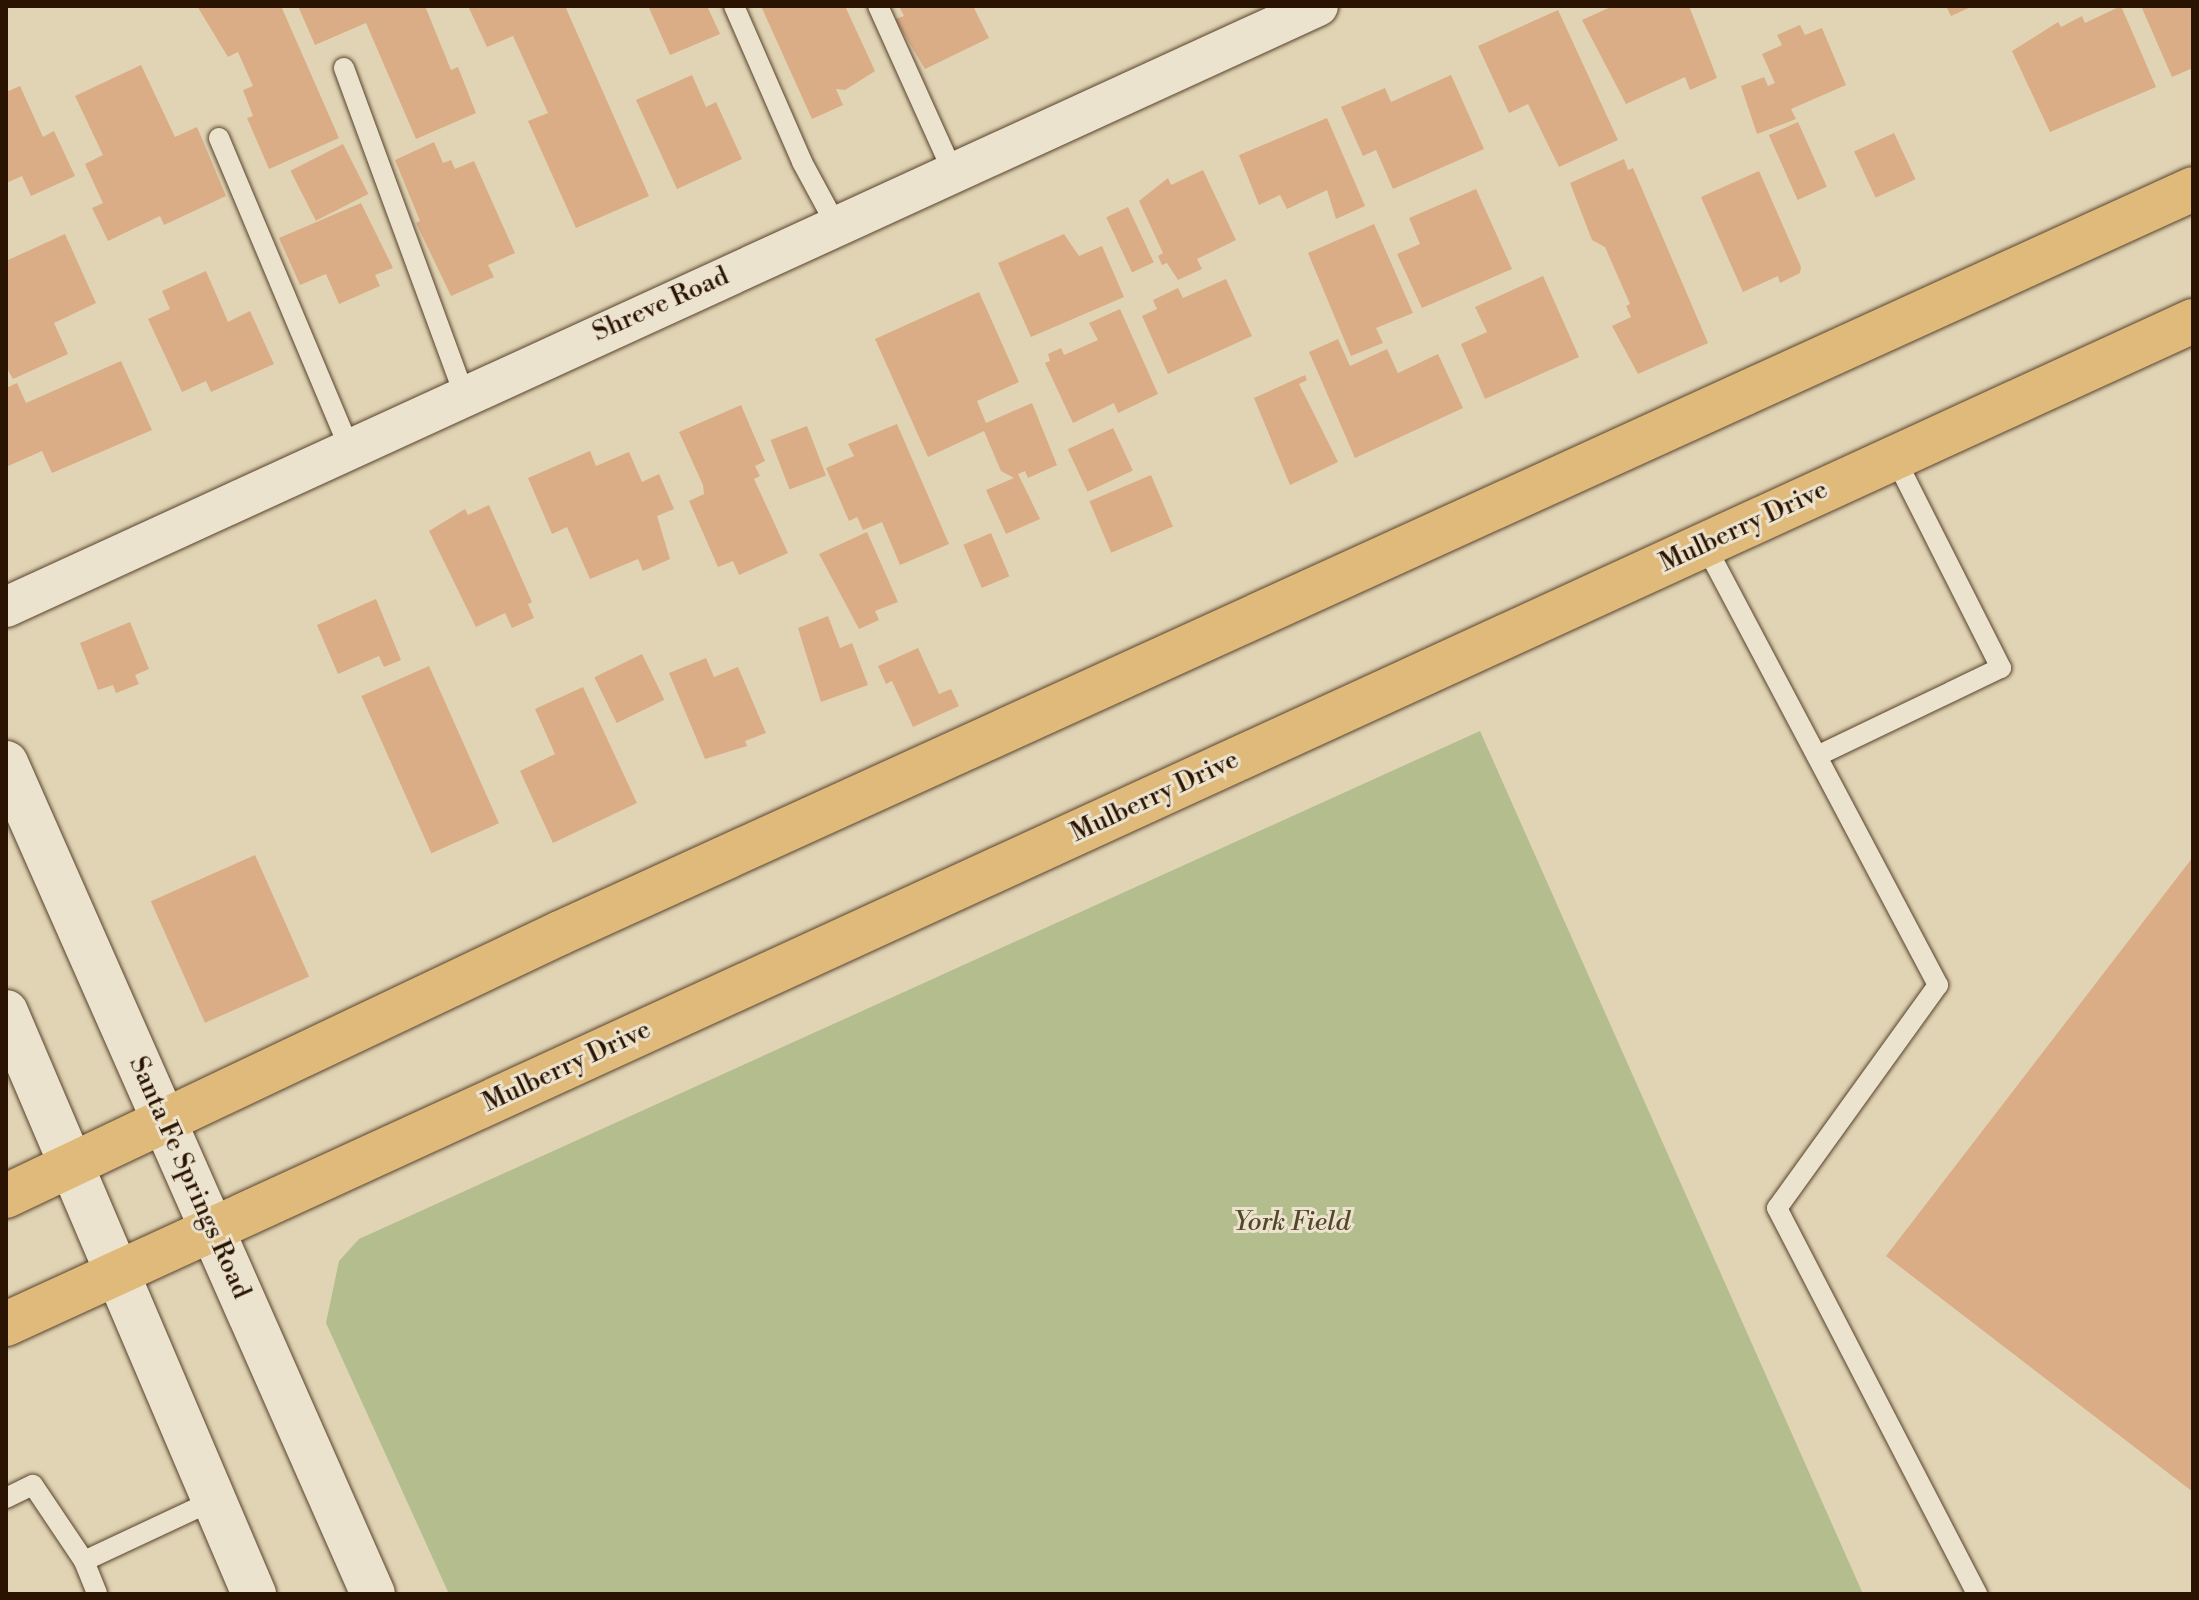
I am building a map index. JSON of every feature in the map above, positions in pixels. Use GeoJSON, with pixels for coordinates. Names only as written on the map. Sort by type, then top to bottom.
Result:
{"type":"FeatureCollection","features":[{"type":"Feature","properties":{"kind":"main road"},"geometry":{"type":"LineString","coordinates":[[6,1196],[163,1119],[2193,189]]}},
{"type":"Feature","properties":{"kind":"main road","name":"Mulberry Drive"},"geometry":{"type":"LineString","coordinates":[[6,1324],[2193,321]]}},
{"type":"Feature","properties":{"kind":"main road","name":"Santa Fe Springs Road"},"geometry":{"type":"LineString","coordinates":[[6,763],[373,1594]]}},
{"type":"Feature","properties":{"kind":"main road"},"geometry":{"type":"LineString","coordinates":[[6,1012],[254,1594]]}},
{"type":"Feature","properties":{"kind":"street","name":"Shreve Road"},"geometry":{"type":"LineString","coordinates":[[6,607],[464,394],[1318,6]]}},
{"type":"Feature","properties":{"kind":"lane"},"geometry":{"type":"LineString","coordinates":[[734,6],[802,162],[836,225]]}},
{"type":"Feature","properties":{"kind":"lane"},"geometry":{"type":"LineString","coordinates":[[878,6],[953,172]]}},
{"type":"Feature","properties":{"kind":"lane"},"geometry":{"type":"LineString","coordinates":[[344,68],[464,394]]}},
{"type":"Feature","properties":{"kind":"lane"},"geometry":{"type":"LineString","coordinates":[[219,138],[349,448]]}},
{"type":"Feature","properties":{"kind":"lane"},"geometry":{"type":"LineString","coordinates":[[1817,756],[2001,668],[1895,458]]}},
{"type":"Feature","properties":{"kind":"lane"},"geometry":{"type":"LineString","coordinates":[[1705,545],[1938,985],[1777,1208],[1977,1594]]}},
{"type":"Feature","properties":{"kind":"lane"},"geometry":{"type":"LineString","coordinates":[[6,1498],[33,1485],[84,1561],[97,1594]]}},
{"type":"Feature","properties":{"kind":"lane"},"geometry":{"type":"LineString","coordinates":[[84,1561],[212,1501]]}},
{"type":"Feature","properties":{"kind":"green space","name":"York Field"},"geometry":{"type":"Polygon","coordinates":[[[1480,731],[1863,1594],[449,1594],[326,1323],[339,1261],[359,1239],[1480,731]]]}},
{"type":"Feature","properties":{"kind":"building"},"geometry":{"type":"Polygon","coordinates":[[[197,6],[281,6],[339,138],[269,169],[247,118],[253,116],[243,90],[253,86],[238,52],[228,57],[197,6]]]}},
{"type":"Feature","properties":{"kind":"building"},"geometry":{"type":"Polygon","coordinates":[[[298,6],[425,6],[451,70],[458,67],[476,113],[416,139],[366,23],[315,45],[298,6]]]}},
{"type":"Feature","properties":{"kind":"building"},"geometry":{"type":"Polygon","coordinates":[[[468,6],[565,6],[649,196],[576,228],[528,121],[548,113],[513,36],[487,47],[468,6]]]}},
{"type":"Feature","properties":{"kind":"building"},"geometry":{"type":"Polygon","coordinates":[[[707,6],[720,34],[670,55],[649,8],[707,6]]]}},
{"type":"Feature","properties":{"kind":"building"},"geometry":{"type":"Polygon","coordinates":[[[761,6],[845,6],[875,71],[845,90],[836,89],[843,105],[812,119],[761,6]]]}},
{"type":"Feature","properties":{"kind":"building"},"geometry":{"type":"Polygon","coordinates":[[[899,6],[973,6],[989,38],[925,69],[895,19],[904,16],[899,6]]]}},
{"type":"Feature","properties":{"kind":"building"},"geometry":{"type":"Polygon","coordinates":[[[1613,6],[1689,6],[1717,78],[1690,90],[1685,77],[1626,104],[1582,20],[1613,6]]]}},
{"type":"Feature","properties":{"kind":"building"},"geometry":{"type":"Polygon","coordinates":[[[1946,6],[1973,6],[1951,16],[1946,6]]]}},
{"type":"Feature","properties":{"kind":"building"},"geometry":{"type":"Polygon","coordinates":[[[2121,6],[2156,87],[2050,132],[2012,51],[2058,22],[2061,27],[2082,16],[2085,23],[2121,6]]]}},
{"type":"Feature","properties":{"kind":"building"},"geometry":{"type":"Polygon","coordinates":[[[2141,6],[2193,6],[2193,68],[2172,77],[2141,6]]]}},
{"type":"Feature","properties":{"kind":"building"},"geometry":{"type":"Polygon","coordinates":[[[1558,10],[1618,140],[1559,167],[1528,104],[1509,113],[1478,46],[1558,10]]]}},
{"type":"Feature","properties":{"kind":"building"},"geometry":{"type":"Polygon","coordinates":[[[1800,25],[1805,35],[1822,28],[1846,85],[1791,109],[1796,119],[1757,134],[1741,86],[1764,77],[1768,86],[1775,83],[1762,54],[1782,45],[1777,35],[1800,25]]]}},
{"type":"Feature","properties":{"kind":"building"},"geometry":{"type":"Polygon","coordinates":[[[141,65],[175,137],[197,127],[226,196],[164,225],[160,216],[108,241],[92,208],[103,203],[85,164],[103,155],[75,96],[141,65]]]}},
{"type":"Feature","properties":{"kind":"building"},"geometry":{"type":"Polygon","coordinates":[[[692,75],[706,107],[716,102],[742,159],[677,189],[636,100],[692,75]]]}},
{"type":"Feature","properties":{"kind":"building"},"geometry":{"type":"Polygon","coordinates":[[[1451,75],[1484,149],[1393,189],[1376,150],[1363,156],[1341,107],[1385,88],[1391,102],[1451,75]]]}},
{"type":"Feature","properties":{"kind":"building"},"geometry":{"type":"Polygon","coordinates":[[[20,86],[43,137],[54,131],[75,176],[31,196],[22,176],[6,183],[6,92],[20,86]]]}},
{"type":"Feature","properties":{"kind":"building"},"geometry":{"type":"Polygon","coordinates":[[[1327,118],[1365,206],[1336,219],[1327,190],[1287,209],[1280,195],[1259,205],[1239,155],[1327,118]]]}},
{"type":"Feature","properties":{"kind":"building"},"geometry":{"type":"Polygon","coordinates":[[[1798,122],[1827,187],[1798,200],[1769,135],[1798,122]]]}},
{"type":"Feature","properties":{"kind":"building"},"geometry":{"type":"Polygon","coordinates":[[[1894,133],[1916,179],[1876,198],[1854,152],[1894,133]]]}},
{"type":"Feature","properties":{"kind":"building"},"geometry":{"type":"Polygon","coordinates":[[[434,142],[443,163],[451,160],[455,169],[474,161],[515,253],[488,265],[494,277],[451,296],[416,223],[420,221],[395,160],[434,142]]]}},
{"type":"Feature","properties":{"kind":"building"},"geometry":{"type":"Polygon","coordinates":[[[343,144],[368,194],[316,221],[290,171],[343,144]]]}},
{"type":"Feature","properties":{"kind":"building"},"geometry":{"type":"Polygon","coordinates":[[[1624,159],[1628,170],[1633,168],[1708,343],[1638,374],[1612,326],[1631,317],[1626,306],[1630,304],[1605,247],[1592,240],[1570,183],[1624,159]]]}},
{"type":"Feature","properties":{"kind":"building"},"geometry":{"type":"Polygon","coordinates":[[[1203,170],[1236,240],[1197,259],[1202,269],[1178,280],[1167,263],[1162,265],[1158,256],[1163,253],[1139,201],[1168,178],[1171,185],[1203,170]]]}},
{"type":"Feature","properties":{"kind":"building"},"geometry":{"type":"Polygon","coordinates":[[[1759,171],[1801,267],[1800,273],[1780,283],[1778,276],[1743,292],[1701,197],[1759,171]]]}},
{"type":"Feature","properties":{"kind":"building"},"geometry":{"type":"Polygon","coordinates":[[[1476,189],[1512,269],[1422,308],[1397,254],[1420,244],[1409,218],[1476,189]]]}},
{"type":"Feature","properties":{"kind":"building"},"geometry":{"type":"Polygon","coordinates":[[[361,203],[393,268],[375,275],[380,286],[339,304],[326,274],[300,285],[279,238],[361,203]]]}},
{"type":"Feature","properties":{"kind":"building"},"geometry":{"type":"Polygon","coordinates":[[[1128,207],[1154,262],[1132,272],[1106,217],[1128,207]]]}},
{"type":"Feature","properties":{"kind":"building"},"geometry":{"type":"Polygon","coordinates":[[[1374,224],[1413,313],[1376,328],[1383,343],[1351,356],[1308,253],[1374,224]]]}},
{"type":"Feature","properties":{"kind":"building"},"geometry":{"type":"Polygon","coordinates":[[[65,234],[96,303],[54,323],[68,354],[13,379],[6,367],[6,261],[65,234]]]}},
{"type":"Feature","properties":{"kind":"building"},"geometry":{"type":"Polygon","coordinates":[[[1064,234],[1079,256],[1102,246],[1124,297],[1031,337],[998,263],[1064,234]]]}},
{"type":"Feature","properties":{"kind":"building"},"geometry":{"type":"Polygon","coordinates":[[[206,271],[228,322],[250,311],[274,364],[211,392],[206,381],[182,392],[148,319],[170,309],[162,291],[206,271]]]}},
{"type":"Feature","properties":{"kind":"building"},"geometry":{"type":"Polygon","coordinates":[[[1543,276],[1579,357],[1485,399],[1461,344],[1487,332],[1475,307],[1543,276]]]}},
{"type":"Feature","properties":{"kind":"building"},"geometry":{"type":"Polygon","coordinates":[[[1226,279],[1252,336],[1168,374],[1142,316],[1157,309],[1153,300],[1178,288],[1183,298],[1226,279]]]}},
{"type":"Feature","properties":{"kind":"building"},"geometry":{"type":"Polygon","coordinates":[[[979,292],[1019,382],[977,401],[986,423],[1032,403],[1057,465],[1028,478],[1025,471],[1018,474],[1040,519],[1006,534],[986,490],[1014,478],[1001,471],[984,431],[928,457],[875,339],[979,292]]]}},
{"type":"Feature","properties":{"kind":"building"},"geometry":{"type":"Polygon","coordinates":[[[1120,309],[1158,394],[1118,413],[1114,403],[1073,423],[1045,363],[1050,361],[1048,354],[1061,348],[1064,355],[1098,340],[1089,323],[1120,309]]]}},
{"type":"Feature","properties":{"kind":"building"},"geometry":{"type":"Polygon","coordinates":[[[1338,339],[1350,366],[1387,349],[1398,373],[1438,354],[1463,408],[1355,458],[1309,352],[1338,339]]]}},
{"type":"Feature","properties":{"kind":"building"},"geometry":{"type":"Polygon","coordinates":[[[121,361],[152,430],[52,473],[42,451],[6,467],[6,388],[17,383],[26,403],[121,361]]]}},
{"type":"Feature","properties":{"kind":"building"},"geometry":{"type":"Polygon","coordinates":[[[1305,375],[1307,380],[1299,384],[1338,462],[1290,485],[1254,398],[1305,375]]]}},
{"type":"Feature","properties":{"kind":"building"},"geometry":{"type":"Polygon","coordinates":[[[741,405],[765,461],[755,466],[760,476],[754,479],[788,553],[739,575],[733,561],[718,567],[689,501],[704,494],[703,485],[679,432],[741,405]]]}},
{"type":"Feature","properties":{"kind":"building"},"geometry":{"type":"Polygon","coordinates":[[[897,424],[949,544],[900,565],[882,522],[863,530],[857,517],[849,521],[826,468],[854,456],[848,444],[897,424]]]}},
{"type":"Feature","properties":{"kind":"building"},"geometry":{"type":"Polygon","coordinates":[[[807,426],[826,475],[790,489],[771,440],[807,426]]]}},
{"type":"Feature","properties":{"kind":"building"},"geometry":{"type":"Polygon","coordinates":[[[1113,428],[1133,471],[1088,492],[1068,449],[1113,428]]]}},
{"type":"Feature","properties":{"kind":"building"},"geometry":{"type":"Polygon","coordinates":[[[590,451],[596,466],[629,452],[642,482],[659,474],[674,509],[657,516],[670,559],[643,571],[638,559],[590,579],[567,527],[552,534],[528,478],[590,451]]]}},
{"type":"Feature","properties":{"kind":"building"},"geometry":{"type":"Polygon","coordinates":[[[1151,475],[1173,527],[1111,553],[1089,501],[1151,475]]]}},
{"type":"Feature","properties":{"kind":"building"},"geometry":{"type":"Polygon","coordinates":[[[489,505],[532,602],[528,604],[534,618],[512,628],[505,613],[476,627],[429,531],[465,509],[468,515],[489,505]]]}},
{"type":"Feature","properties":{"kind":"building"},"geometry":{"type":"Polygon","coordinates":[[[867,532],[898,602],[875,611],[879,620],[859,629],[819,554],[867,532]]]}},
{"type":"Feature","properties":{"kind":"building"},"geometry":{"type":"Polygon","coordinates":[[[991,533],[1009,576],[982,588],[963,545],[991,533]]]}},
{"type":"Feature","properties":{"kind":"building"},"geometry":{"type":"Polygon","coordinates":[[[376,599],[401,660],[384,667],[379,656],[338,674],[317,625],[376,599]]]}},
{"type":"Feature","properties":{"kind":"building"},"geometry":{"type":"Polygon","coordinates":[[[828,616],[840,648],[852,643],[868,685],[821,702],[798,628],[828,616]]]}},
{"type":"Feature","properties":{"kind":"building"},"geometry":{"type":"Polygon","coordinates":[[[130,622],[149,669],[135,675],[139,684],[116,693],[113,685],[98,690],[80,643],[130,622]]]}},
{"type":"Feature","properties":{"kind":"building"},"geometry":{"type":"Polygon","coordinates":[[[918,648],[939,694],[951,689],[959,706],[913,727],[892,681],[886,684],[878,666],[918,648]]]}},
{"type":"Feature","properties":{"kind":"building"},"geometry":{"type":"Polygon","coordinates":[[[642,654],[664,700],[617,723],[594,677],[642,654]]]}},
{"type":"Feature","properties":{"kind":"building"},"geometry":{"type":"Polygon","coordinates":[[[706,658],[714,677],[738,667],[766,733],[745,741],[747,746],[705,759],[669,673],[706,658]]]}},
{"type":"Feature","properties":{"kind":"building"},"geometry":{"type":"Polygon","coordinates":[[[429,666],[499,823],[431,853],[361,696],[429,666]]]}},
{"type":"Feature","properties":{"kind":"building"},"geometry":{"type":"Polygon","coordinates":[[[583,687],[637,803],[553,843],[520,771],[555,754],[535,709],[583,687]]]}},
{"type":"Feature","properties":{"kind":"building"},"geometry":{"type":"Polygon","coordinates":[[[255,855],[309,977],[205,1023],[151,901],[255,855]]]}},
{"type":"Feature","properties":{"kind":"building"},"geometry":{"type":"Polygon","coordinates":[[[2193,857],[2193,1492],[1886,1256],[2193,857]]]}}]}
